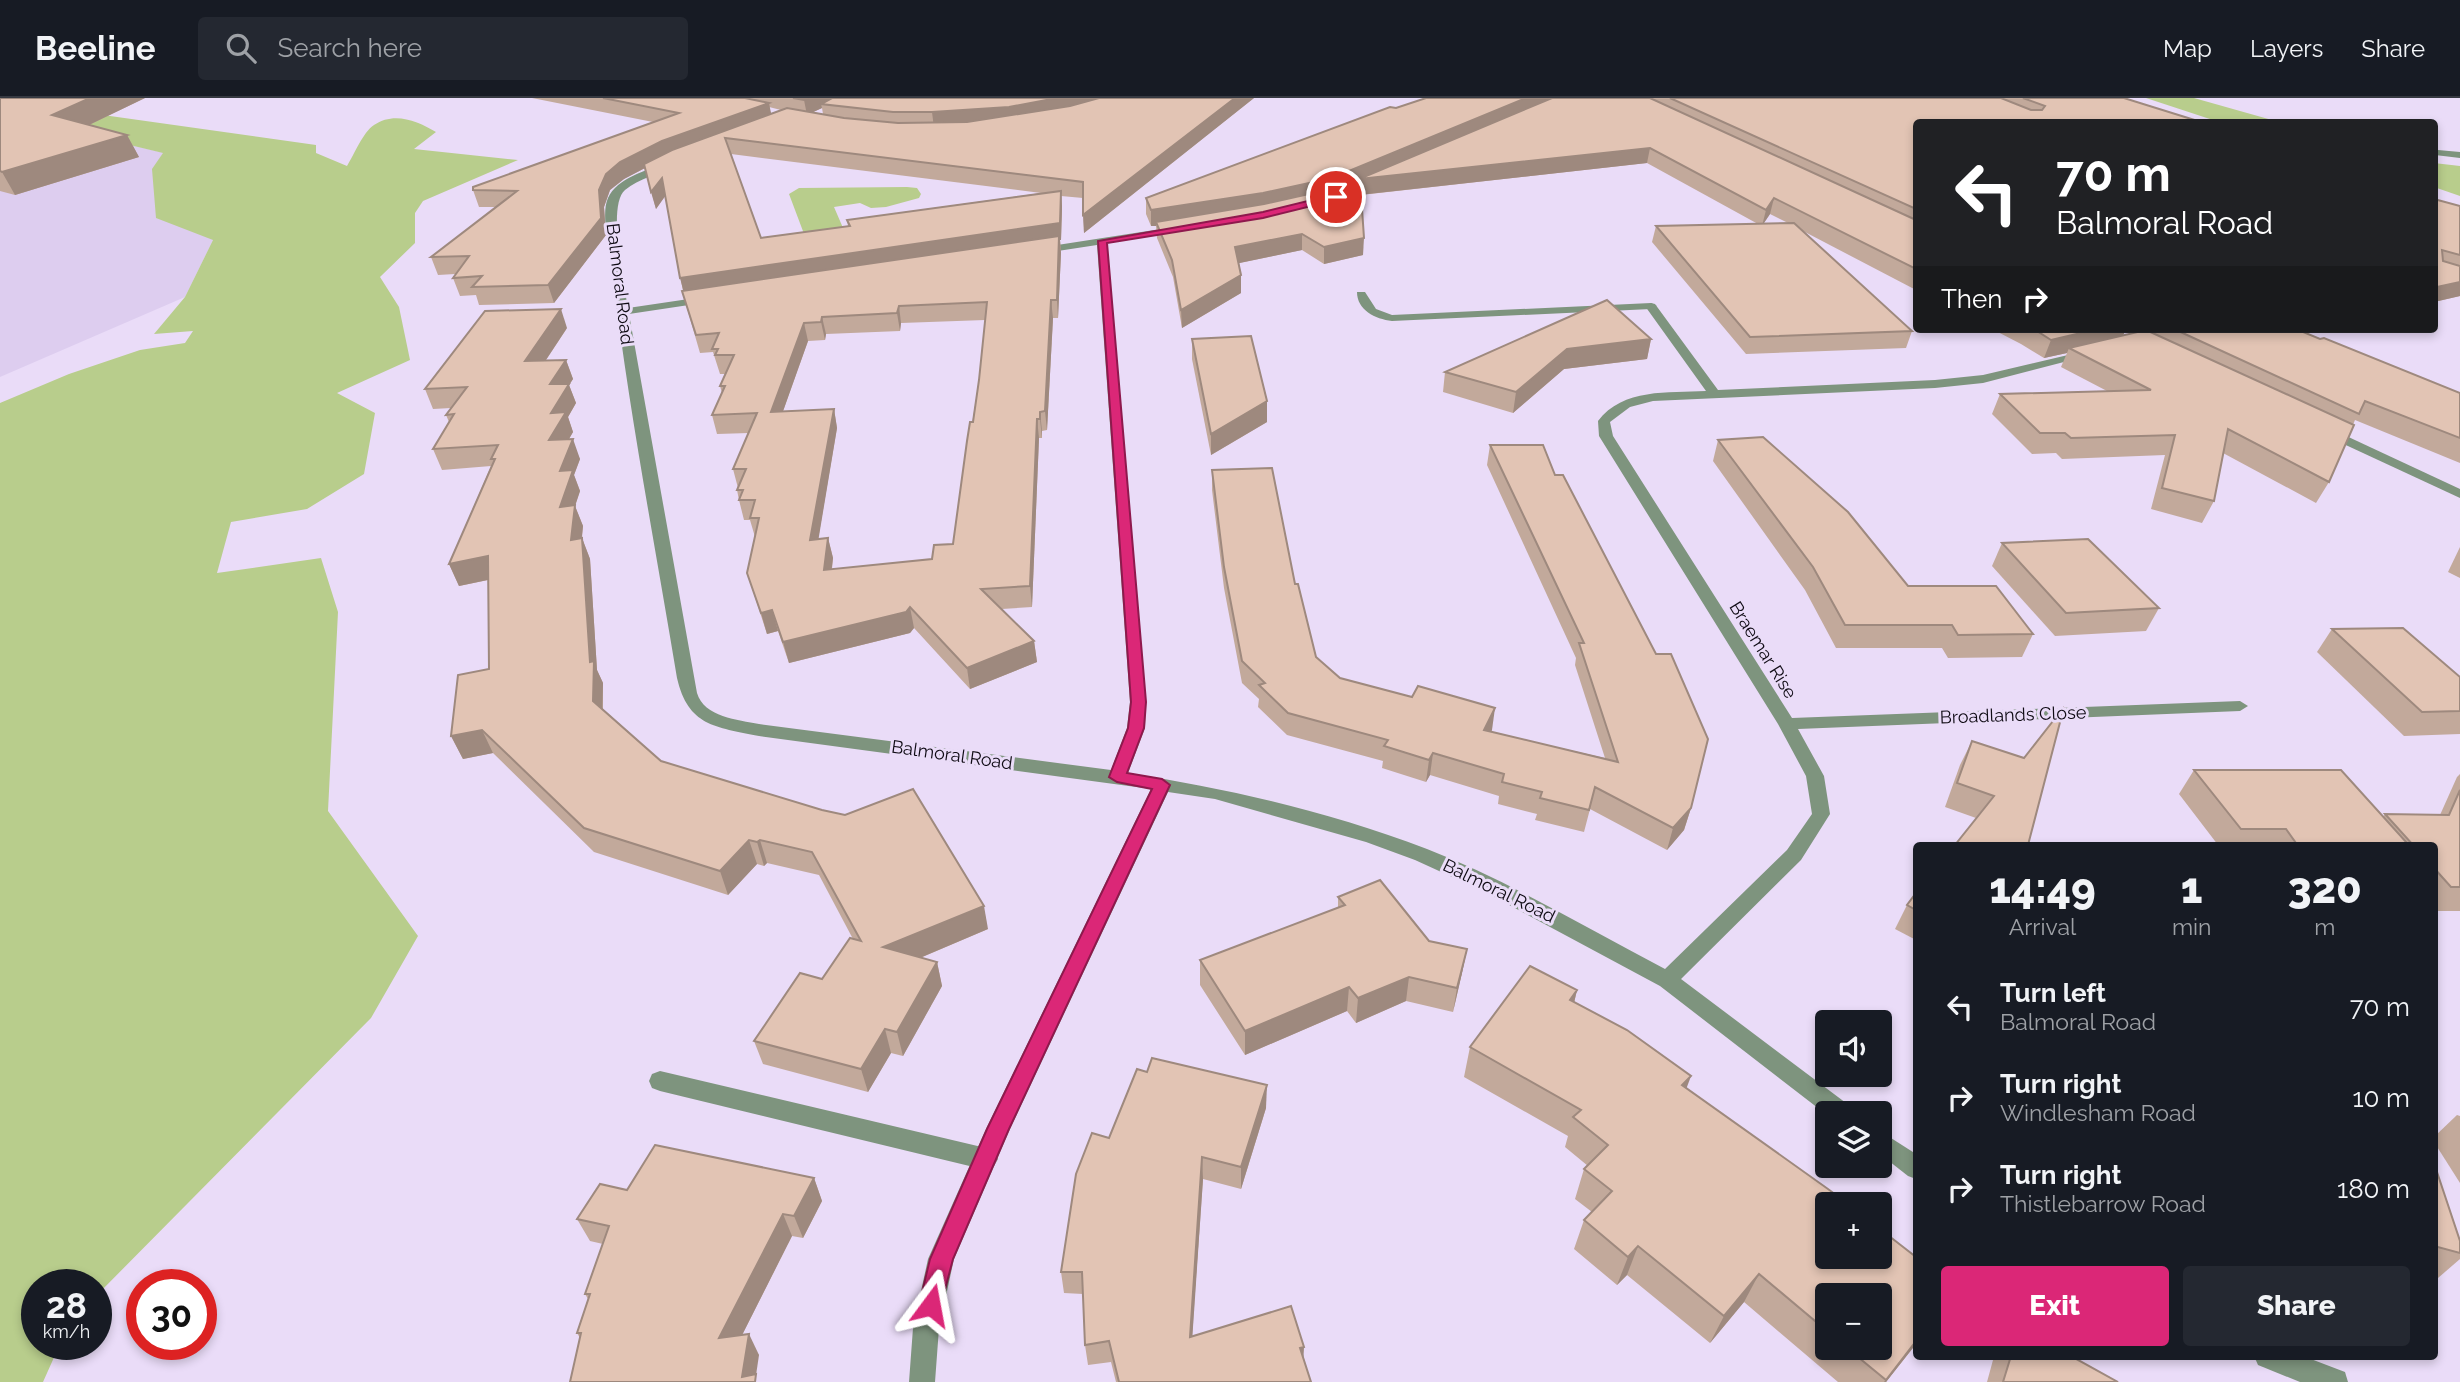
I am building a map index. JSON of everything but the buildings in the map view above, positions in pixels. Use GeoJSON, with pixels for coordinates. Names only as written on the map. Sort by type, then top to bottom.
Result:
{"type":"FeatureCollection","features":[{"type":"Feature","properties":{"kind":"street"},"geometry":{"type":"LineString","coordinates":[[2438,153],[2460,155]]}},
{"type":"Feature","properties":{"kind":"street","name":"Balmoral Road"},"geometry":{"type":"LineString","coordinates":[[682,160],[628,183],[614,197],[611,220],[622,312],[685,678],[691,701],[698,709],[731,724],[759,730],[1117,777],[1215,793],[1302,815],[1423,855],[1552,916],[1667,980],[1826,1101]]}},
{"type":"Feature","properties":{"kind":"street"},"geometry":{"type":"LineString","coordinates":[[1022,253],[1186,228]]}},
{"type":"Feature","properties":{"kind":"street"},"geometry":{"type":"LineString","coordinates":[[1102,241],[1139,702],[1136,728],[1117,777]]}},
{"type":"Feature","properties":{"kind":"street"},"geometry":{"type":"LineString","coordinates":[[1361,294],[1369,311],[1378,317],[1392,318],[1651,306],[1714,394]]}},
{"type":"Feature","properties":{"kind":"street"},"geometry":{"type":"LineString","coordinates":[[622,312],[715,299]]}},
{"type":"Feature","properties":{"kind":"street","name":"Braemar Rise"},"geometry":{"type":"LineString","coordinates":[[1667,980],[1794,855],[1821,814],[1815,776],[1787,724],[1606,436],[1604,421],[1614,409],[1630,400],[1935,384],[1983,379],[2100,351]]}},
{"type":"Feature","properties":{"kind":"street"},"geometry":{"type":"LineString","coordinates":[[2312,424],[2460,494]]}},
{"type":"Feature","properties":{"kind":"street","name":"Broadlands Close"},"geometry":{"type":"LineString","coordinates":[[1787,724],[2240,706]]}},
{"type":"Feature","properties":{"kind":"street"},"geometry":{"type":"LineString","coordinates":[[922,1382],[926,1328],[941,1259],[1162,785]]}},
{"type":"Feature","properties":{"kind":"street"},"geometry":{"type":"LineString","coordinates":[[660,1082],[986,1159]]}},
{"type":"Feature","properties":{"kind":"street"},"geometry":{"type":"LineString","coordinates":[[1892,1150],[1913,1166]]}},
{"type":"Feature","properties":{"kind":"street"},"geometry":{"type":"LineString","coordinates":[[2277,1360],[2335,1382]]}},
{"type":"Feature","properties":{"kind":"shaded area"},"geometry":{"type":"Polygon","coordinates":[[[0,114],[164,153],[213,240],[185,297],[0,377],[0,114]]]}},
{"type":"Feature","properties":{"kind":"green space"},"geometry":{"type":"Polygon","coordinates":[[[2146,98],[2194,98],[2268,119],[2210,119],[2146,98]]]}},
{"type":"Feature","properties":{"kind":"green space"},"geometry":{"type":"Polygon","coordinates":[[[46,107],[316,145],[316,153],[347,166],[370,128],[382,121],[398,118],[414,121],[436,132],[414,149],[518,160],[423,201],[415,213],[415,243],[380,277],[399,307],[410,360],[337,393],[375,413],[364,474],[307,509],[231,522],[217,573],[321,558],[338,612],[328,811],[418,936],[371,1018],[112,1280],[112,1269],[21,1269],[21,1360],[53,1360],[43,1382],[0,1382],[0,403],[69,374],[140,350],[185,343],[193,331],[154,334],[185,297],[213,240],[156,218],[152,169],[163,153],[9,116],[46,107]]]}},
{"type":"Feature","properties":{"kind":"green space"},"geometry":{"type":"Polygon","coordinates":[[[2438,163],[2460,166],[2460,196],[2438,188],[2438,163]]]}},
{"type":"Feature","properties":{"kind":"green space"},"geometry":{"type":"Polygon","coordinates":[[[799,188],[917,188],[921,194],[919,198],[886,207],[871,208],[860,203],[834,207],[859,265],[818,271],[789,194],[799,188]]]}},
{"type":"Feature","properties":{"kind":"route"},"geometry":{"type":"LineString","coordinates":[[931,1305],[941,1259],[998,1129],[1072,979],[1162,785],[1117,777],[1136,728],[1139,702],[1102,241],[1263,215],[1336,197]]}}]}
